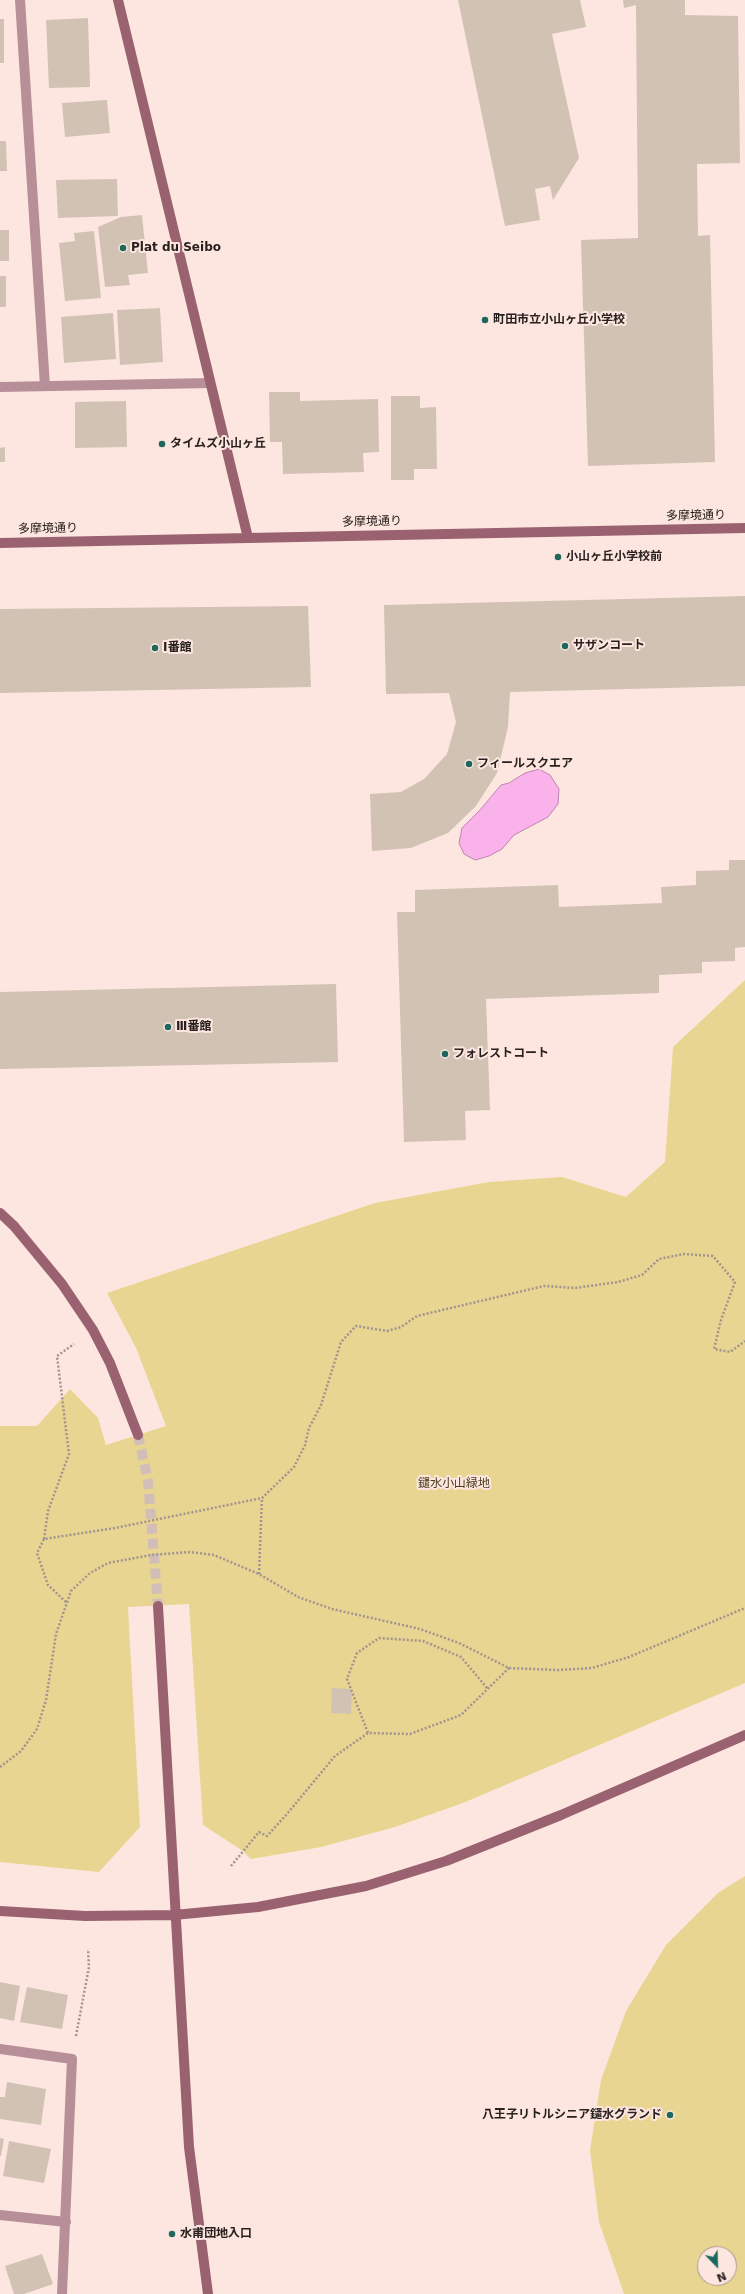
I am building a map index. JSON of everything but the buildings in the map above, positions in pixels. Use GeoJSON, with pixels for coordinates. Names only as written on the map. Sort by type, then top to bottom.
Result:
{"type":"FeatureCollection","features":[{"type":"Feature","properties":{"kind":"street"},"geometry":{"type":"LineString","coordinates":[[20,0],[45,386]]}},
{"type":"Feature","properties":{"kind":"street"},"geometry":{"type":"LineString","coordinates":[[118,0],[248,538]]}},
{"type":"Feature","properties":{"kind":"street"},"geometry":{"type":"LineString","coordinates":[[0,387],[210,383]]}},
{"type":"Feature","properties":{"kind":"street","name":"多摩境通り"},"geometry":{"type":"LineString","coordinates":[[0,543],[745,528]]}},
{"type":"Feature","properties":{"kind":"street"},"geometry":{"type":"LineString","coordinates":[[0,1213],[14,1226],[62,1284],[93,1330],[110,1363],[138,1436]]}},
{"type":"Feature","properties":{"kind":"street"},"geometry":{"type":"LineString","coordinates":[[158,1606],[174,1915],[189,2147],[208,2294]]}},
{"type":"Feature","properties":{"kind":"street"},"geometry":{"type":"LineString","coordinates":[[0,1911],[85,1916],[174,1915],[258,1907],[313,1898],[408,1875],[539,1824],[745,1735]]}},
{"type":"Feature","properties":{"kind":"street"},"geometry":{"type":"LineString","coordinates":[[0,2049],[72,2059],[62,2294]]}},
{"type":"Feature","properties":{"kind":"street"},"geometry":{"type":"LineString","coordinates":[[0,2215],[66,2222]]}},
{"type":"Feature","properties":{"kind":"path"},"geometry":{"type":"LineString","coordinates":[[44,1539],[114,1528],[262,1498],[294,1467],[305,1446],[309,1428],[321,1405],[341,1342],[356,1326],[387,1331],[401,1327],[417,1316],[544,1286],[575,1288],[618,1282],[642,1275],[659,1259],[684,1254],[713,1256],[735,1282],[714,1349],[730,1352],[745,1341]]}},
{"type":"Feature","properties":{"kind":"path"},"geometry":{"type":"LineString","coordinates":[[66,1602],[48,1585],[37,1553],[44,1539],[48,1511],[69,1454],[57,1356],[74,1344]]}},
{"type":"Feature","properties":{"kind":"path"},"geometry":{"type":"LineString","coordinates":[[259,1574],[262,1498]]}},
{"type":"Feature","properties":{"kind":"path"},"geometry":{"type":"LineString","coordinates":[[0,1767],[21,1751],[37,1729],[46,1700],[56,1634],[71,1591],[90,1572],[108,1563],[152,1555],[190,1552],[214,1556],[259,1574],[298,1597],[332,1609],[420,1629],[459,1643],[509,1668],[558,1670],[592,1668],[629,1657],[745,1608]]}},
{"type":"Feature","properties":{"kind":"path"},"geometry":{"type":"LineString","coordinates":[[368,1733],[347,1679],[357,1653],[379,1638],[423,1641],[461,1657],[487,1688]]}},
{"type":"Feature","properties":{"kind":"path"},"geometry":{"type":"LineString","coordinates":[[231,1866],[259,1832],[267,1836],[335,1756],[368,1733],[410,1734],[461,1714],[509,1668]]}},
{"type":"Feature","properties":{"kind":"path"},"geometry":{"type":"LineString","coordinates":[[72,2059],[89,1967],[88,1949]]}},
{"type":"Feature","properties":{"kind":"green space","name":"鑓水小山緑地"},"geometry":{"type":"Polygon","coordinates":[[[745,980],[745,1683],[463,1803],[395,1827],[321,1847],[251,1859],[243,1851],[203,1825],[189,1604],[128,1607],[140,1827],[99,1872],[0,1862],[0,1426],[37,1426],[70,1389],[98,1418],[106,1445],[166,1426],[136,1348],[107,1293],[375,1203],[489,1182],[562,1177],[626,1197],[665,1162],[673,1047],[745,980]]]}},
{"type":"Feature","properties":{"kind":"green space","name":"八王子リトルシニア鑓水グランド"},"geometry":{"type":"Polygon","coordinates":[[[745,1876],[745,2294],[624,2294],[599,2222],[590,2150],[601,2080],[626,2011],[666,1945],[718,1893],[745,1876]]]}},
{"type":"Feature","properties":{"kind":"shaded area"},"geometry":{"type":"Polygon","coordinates":[[[539,769],[550,775],[559,789],[558,804],[548,817],[514,835],[502,849],[489,856],[475,860],[464,854],[459,843],[462,828],[480,810],[501,785],[509,783],[525,773],[539,769]]]}},
{"type":"Feature","properties":{"kind":"tunnel"},"geometry":{"type":"LineString","coordinates":[[138,1435],[148,1481],[158,1606]]}},
{"type":"Feature","properties":{"kind":"place","name":"Plat du Seibo"},"geometry":{"type":"Point","coordinates":[123,248]}},
{"type":"Feature","properties":{"kind":"place","name":"町田市立小山ヶ丘小学校"},"geometry":{"type":"Point","coordinates":[485,320]}},
{"type":"Feature","properties":{"kind":"place","name":"タイムズ小山ヶ丘"},"geometry":{"type":"Point","coordinates":[162,444]}},
{"type":"Feature","properties":{"kind":"place","name":"小山ヶ丘小学校前"},"geometry":{"type":"Point","coordinates":[558,557]}},
{"type":"Feature","properties":{"kind":"place","name":"サザンコート"},"geometry":{"type":"Point","coordinates":[565,646]}},
{"type":"Feature","properties":{"kind":"place","name":"Ⅰ番館"},"geometry":{"type":"Point","coordinates":[155,648]}},
{"type":"Feature","properties":{"kind":"place","name":"フィールスクエア"},"geometry":{"type":"Point","coordinates":[469,764]}},
{"type":"Feature","properties":{"kind":"place","name":"Ⅲ番館"},"geometry":{"type":"Point","coordinates":[168,1027]}},
{"type":"Feature","properties":{"kind":"place","name":"フォレストコート"},"geometry":{"type":"Point","coordinates":[445,1054]}},
{"type":"Feature","properties":{"kind":"place","name":"八王子リトルシニア鑓水グランド"},"geometry":{"type":"Point","coordinates":[670,2115]}},
{"type":"Feature","properties":{"kind":"place","name":"水甫団地入口"},"geometry":{"type":"Point","coordinates":[172,2234]}}]}
